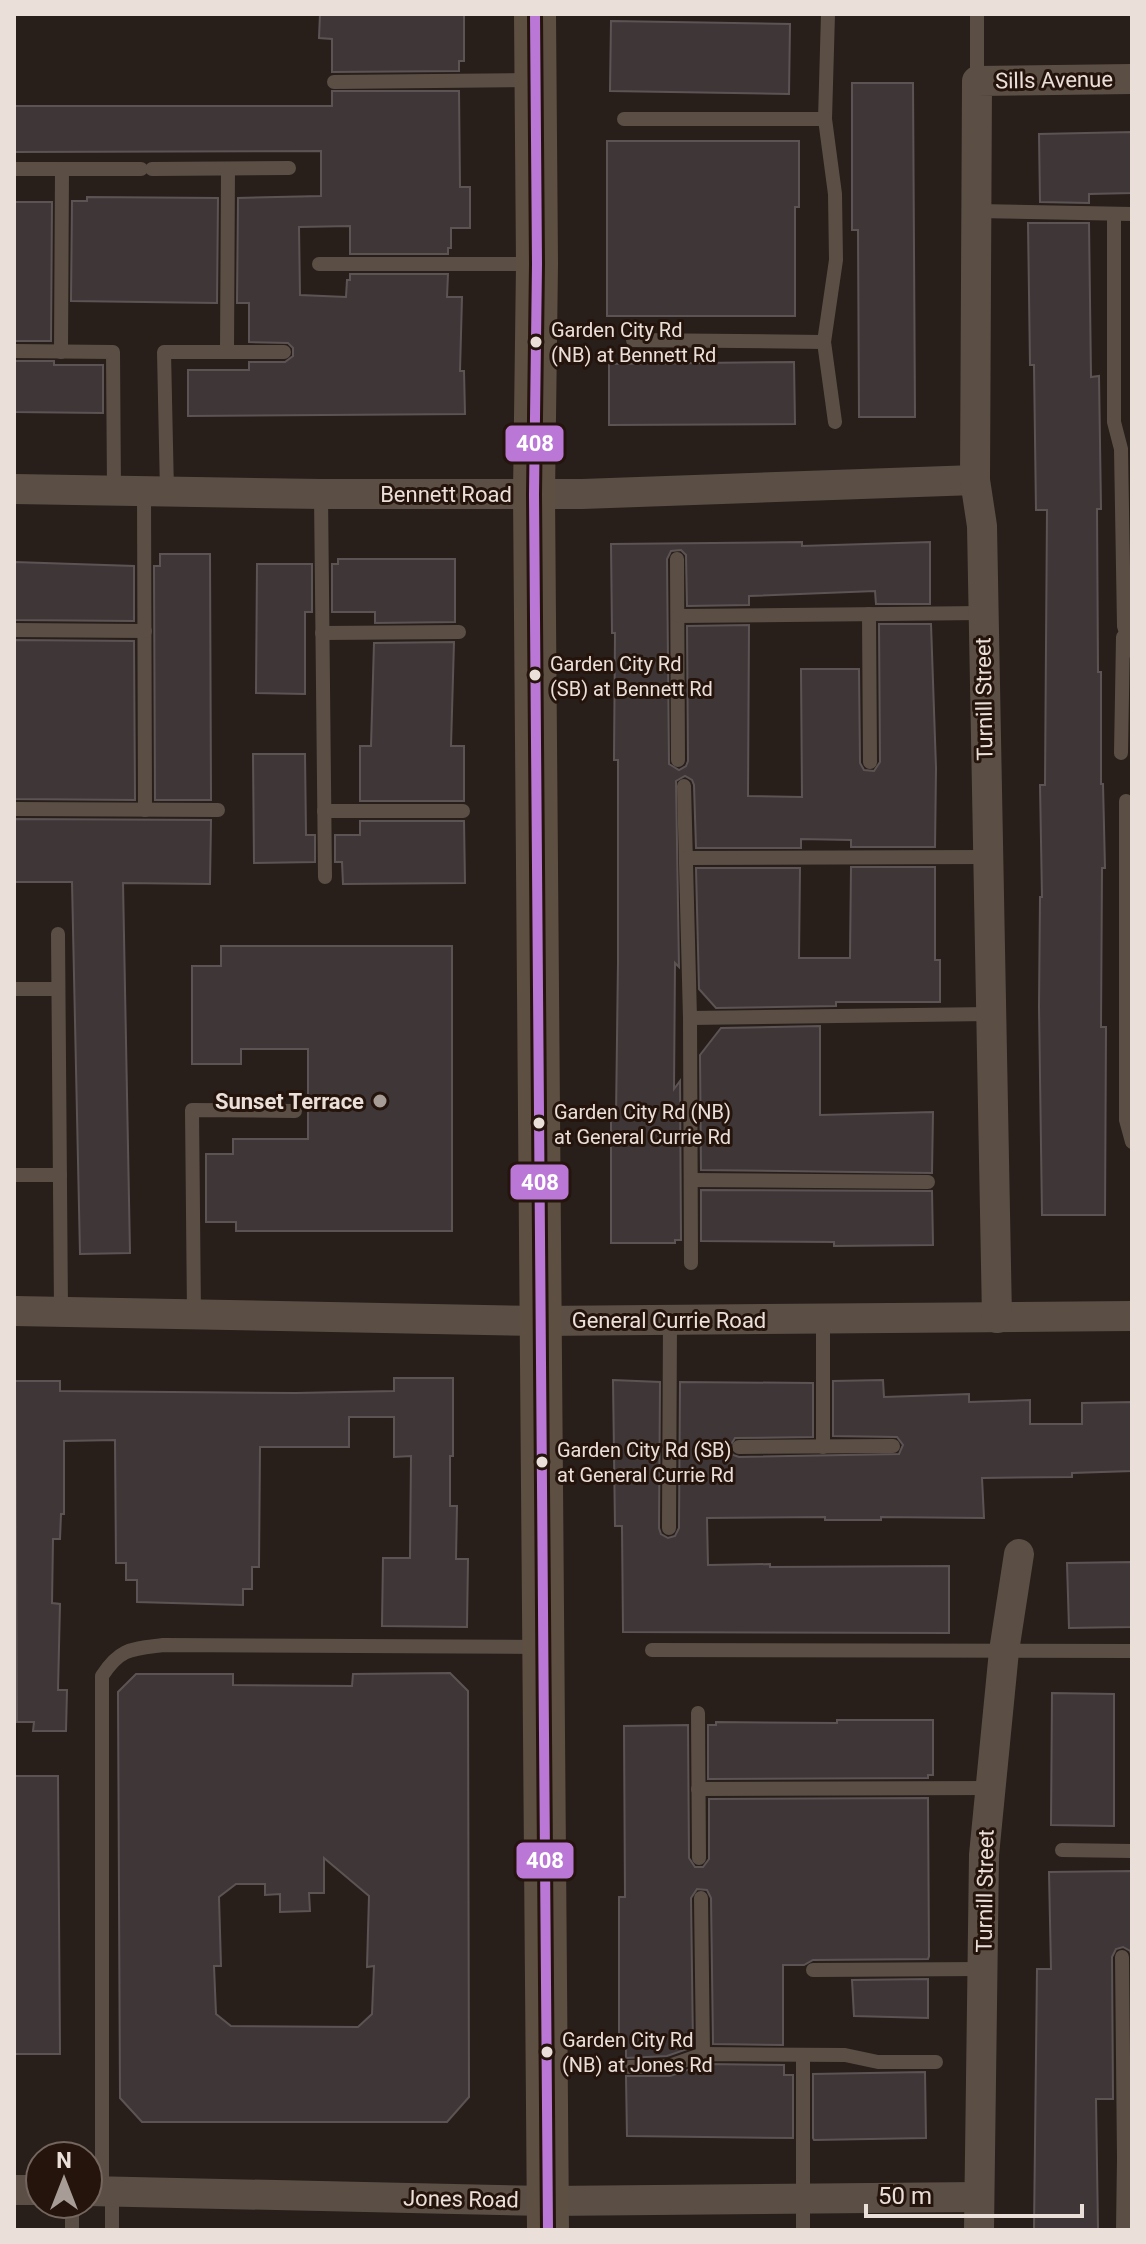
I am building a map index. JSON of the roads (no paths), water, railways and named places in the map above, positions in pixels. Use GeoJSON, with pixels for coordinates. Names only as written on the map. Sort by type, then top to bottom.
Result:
{"type":"FeatureCollection","features":[{"type":"Feature","properties":{"kind":"street"},"geometry":{"type":"LineString","coordinates":[[535,14],[537,264],[534,494],[548,2215]]}},
{"type":"Feature","properties":{"kind":"street","name":"Sills Avenue"},"geometry":{"type":"LineString","coordinates":[[977,81],[1132,79]]}},
{"type":"Feature","properties":{"kind":"street","name":"Turnill Street"},"geometry":{"type":"LineString","coordinates":[[977,81],[975,480],[982,526],[997,1318]]}},
{"type":"Feature","properties":{"kind":"street","name":"Bennett Road"},"geometry":{"type":"LineString","coordinates":[[14,489],[534,494],[975,480]]}},
{"type":"Feature","properties":{"kind":"street","name":"General Currie Road"},"geometry":{"type":"LineString","coordinates":[[14,1311],[539,1321],[1132,1316]]}},
{"type":"Feature","properties":{"kind":"street","name":"Turnill Street"},"geometry":{"type":"LineString","coordinates":[[979,2230],[984,1855],[1004,1651],[1019,1554]]}},
{"type":"Feature","properties":{"kind":"street","name":"Jones Road"},"geometry":{"type":"LineString","coordinates":[[104,2191],[548,2215],[803,2215],[979,2197]]}},
{"type":"Feature","properties":{"kind":"lane"},"geometry":{"type":"LineString","coordinates":[[828,14],[825,119],[835,194],[836,260],[824,342],[835,422]]}},
{"type":"Feature","properties":{"kind":"lane"},"geometry":{"type":"LineString","coordinates":[[977,14],[977,81]]}},
{"type":"Feature","properties":{"kind":"lane"},"geometry":{"type":"LineString","coordinates":[[334,82],[536,80]]}},
{"type":"Feature","properties":{"kind":"lane"},"geometry":{"type":"LineString","coordinates":[[624,119],[825,119]]}},
{"type":"Feature","properties":{"kind":"lane"},"geometry":{"type":"LineString","coordinates":[[14,169],[289,168]]}},
{"type":"Feature","properties":{"kind":"lane"},"geometry":{"type":"LineString","coordinates":[[61,352],[62,169]]}},
{"type":"Feature","properties":{"kind":"lane"},"geometry":{"type":"LineString","coordinates":[[227,352],[228,169]]}},
{"type":"Feature","properties":{"kind":"lane"},"geometry":{"type":"LineString","coordinates":[[978,211],[1132,214]]}},
{"type":"Feature","properties":{"kind":"lane"},"geometry":{"type":"LineString","coordinates":[[1114,215],[1114,422],[1127,449],[1121,753]]}},
{"type":"Feature","properties":{"kind":"lane"},"geometry":{"type":"LineString","coordinates":[[319,264],[537,264]]}},
{"type":"Feature","properties":{"kind":"lane"},"geometry":{"type":"LineString","coordinates":[[633,340],[824,342]]}},
{"type":"Feature","properties":{"kind":"lane"},"geometry":{"type":"LineString","coordinates":[[14,351],[113,352],[142,491]]}},
{"type":"Feature","properties":{"kind":"lane"},"geometry":{"type":"LineString","coordinates":[[145,810],[142,491],[164,352],[284,352]]}},
{"type":"Feature","properties":{"kind":"lane"},"geometry":{"type":"LineString","coordinates":[[321,494],[325,877]]}},
{"type":"Feature","properties":{"kind":"lane"},"geometry":{"type":"LineString","coordinates":[[677,559],[678,760]]}},
{"type":"Feature","properties":{"kind":"lane"},"geometry":{"type":"LineString","coordinates":[[678,616],[983,613]]}},
{"type":"Feature","properties":{"kind":"lane"},"geometry":{"type":"LineString","coordinates":[[869,614],[870,762]]}},
{"type":"Feature","properties":{"kind":"lane"},"geometry":{"type":"LineString","coordinates":[[1124,626],[1132,651]]}},
{"type":"Feature","properties":{"kind":"lane"},"geometry":{"type":"LineString","coordinates":[[14,630],[145,631]]}},
{"type":"Feature","properties":{"kind":"lane"},"geometry":{"type":"LineString","coordinates":[[322,633],[459,632]]}},
{"type":"Feature","properties":{"kind":"lane"},"geometry":{"type":"LineString","coordinates":[[684,786],[690,1018],[691,1263]]}},
{"type":"Feature","properties":{"kind":"lane"},"geometry":{"type":"LineString","coordinates":[[1126,801],[1129,872],[1126,1120],[1132,1142]]}},
{"type":"Feature","properties":{"kind":"lane"},"geometry":{"type":"LineString","coordinates":[[14,809],[218,810]]}},
{"type":"Feature","properties":{"kind":"lane"},"geometry":{"type":"LineString","coordinates":[[324,811],[463,811]]}},
{"type":"Feature","properties":{"kind":"lane"},"geometry":{"type":"LineString","coordinates":[[686,858],[987,857]]}},
{"type":"Feature","properties":{"kind":"lane"},"geometry":{"type":"LineString","coordinates":[[58,934],[61,1312]]}},
{"type":"Feature","properties":{"kind":"lane"},"geometry":{"type":"LineString","coordinates":[[14,989],[58,989]]}},
{"type":"Feature","properties":{"kind":"lane"},"geometry":{"type":"LineString","coordinates":[[690,1018],[990,1014]]}},
{"type":"Feature","properties":{"kind":"lane"},"geometry":{"type":"LineString","coordinates":[[194,1314],[192,1110],[295,1111]]}},
{"type":"Feature","properties":{"kind":"lane"},"geometry":{"type":"LineString","coordinates":[[14,1175],[60,1175]]}},
{"type":"Feature","properties":{"kind":"lane"},"geometry":{"type":"LineString","coordinates":[[691,1180],[928,1182]]}},
{"type":"Feature","properties":{"kind":"lane"},"geometry":{"type":"LineString","coordinates":[[823,1319],[823,1447]]}},
{"type":"Feature","properties":{"kind":"lane"},"geometry":{"type":"LineString","coordinates":[[669,1528],[670,1320]]}},
{"type":"Feature","properties":{"kind":"lane"},"geometry":{"type":"LineString","coordinates":[[739,1447],[893,1446]]}},
{"type":"Feature","properties":{"kind":"lane"},"geometry":{"type":"LineString","coordinates":[[101,2140],[102,1676],[113,1659],[132,1649],[163,1645],[542,1647]]}},
{"type":"Feature","properties":{"kind":"lane"},"geometry":{"type":"LineString","coordinates":[[652,1650],[1132,1651]]}},
{"type":"Feature","properties":{"kind":"lane"},"geometry":{"type":"LineString","coordinates":[[698,1713],[699,1858]]}},
{"type":"Feature","properties":{"kind":"lane"},"geometry":{"type":"LineString","coordinates":[[698,1789],[990,1788]]}},
{"type":"Feature","properties":{"kind":"lane"},"geometry":{"type":"LineString","coordinates":[[1062,1850],[1132,1851]]}},
{"type":"Feature","properties":{"kind":"lane"},"geometry":{"type":"LineString","coordinates":[[701,1898],[703,2054]]}},
{"type":"Feature","properties":{"kind":"lane"},"geometry":{"type":"LineString","coordinates":[[1122,1957],[1128,2158],[1123,2230]]}},
{"type":"Feature","properties":{"kind":"lane"},"geometry":{"type":"LineString","coordinates":[[813,1970],[983,1969]]}},
{"type":"Feature","properties":{"kind":"lane"},"geometry":{"type":"LineString","coordinates":[[629,2067],[669,2066],[703,2054],[845,2055],[878,2062],[936,2062]]}},
{"type":"Feature","properties":{"kind":"lane"},"geometry":{"type":"LineString","coordinates":[[803,2055],[803,2215]]}},
{"type":"Feature","properties":{"kind":"lane"},"geometry":{"type":"LineString","coordinates":[[104,2202],[112,2230]]}},
{"type":"Feature","properties":{"kind":"place","name":"Garden City Rd (NB) at Bennett Rd"},"geometry":{"type":"Point","coordinates":[536,342]}},
{"type":"Feature","properties":{"kind":"place","name":"Garden City Rd (SB) at Bennett Rd"},"geometry":{"type":"Point","coordinates":[535,675]}},
{"type":"Feature","properties":{"kind":"place","name":"Sunset Terrace"},"geometry":{"type":"Point","coordinates":[380,1101]}},
{"type":"Feature","properties":{"kind":"place","name":"Garden City Rd (NB) at General Currie Rd"},"geometry":{"type":"Point","coordinates":[539,1123]}},
{"type":"Feature","properties":{"kind":"place","name":"Garden City Rd (SB) at General Currie Rd"},"geometry":{"type":"Point","coordinates":[542,1462]}},
{"type":"Feature","properties":{"kind":"place","name":"Garden City Rd (NB) at Jones Rd"},"geometry":{"type":"Point","coordinates":[547,2052]}}]}
